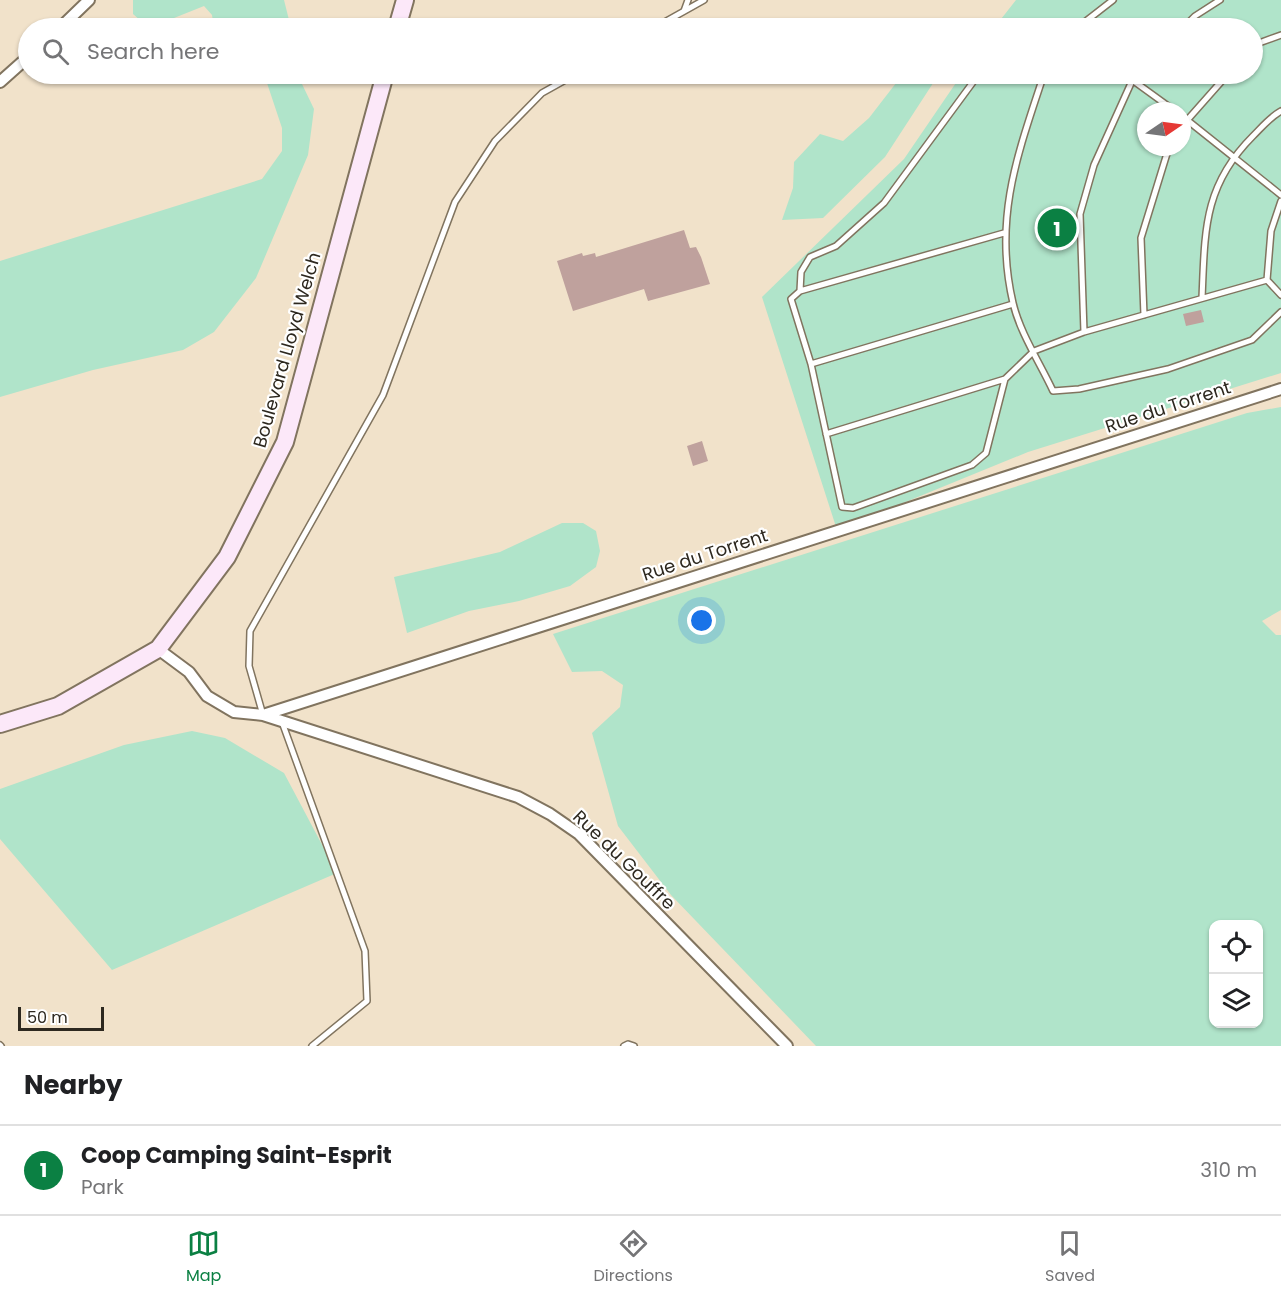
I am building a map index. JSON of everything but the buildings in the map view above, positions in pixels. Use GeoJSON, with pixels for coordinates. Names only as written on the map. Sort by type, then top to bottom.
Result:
{"type":"FeatureCollection","features":[{"type":"Feature","properties":{"kind":"main road"},"geometry":{"type":"LineString","coordinates":[[400,18],[405,0]]}},
{"type":"Feature","properties":{"kind":"main road","name":"Boulevard Lloyd Welch"},"geometry":{"type":"LineString","coordinates":[[0,724],[58,706],[158,649],[227,557],[285,442],[382,84]]}},
{"type":"Feature","properties":{"kind":"street"},"geometry":{"type":"LineString","coordinates":[[70,18],[89,0]]}},
{"type":"Feature","properties":{"kind":"street"},"geometry":{"type":"LineString","coordinates":[[0,82],[18,66]]}},
{"type":"Feature","properties":{"kind":"street","name":"Rue du Torrent"},"geometry":{"type":"LineString","coordinates":[[158,649],[189,672],[207,696],[234,712],[263,715],[1281,389]]}},
{"type":"Feature","properties":{"kind":"street","name":"Rue du Gouffre"},"geometry":{"type":"LineString","coordinates":[[263,715],[518,797],[550,814],[579,834],[787,1046]]}},
{"type":"Feature","properties":{"kind":"lane"},"geometry":{"type":"LineString","coordinates":[[684,11],[688,0]]}},
{"type":"Feature","properties":{"kind":"lane"},"geometry":{"type":"LineString","coordinates":[[672,18],[704,0]]}},
{"type":"Feature","properties":{"kind":"lane"},"geometry":{"type":"LineString","coordinates":[[1090,18],[1113,0]]}},
{"type":"Feature","properties":{"kind":"lane"},"geometry":{"type":"LineString","coordinates":[[1193,18],[1220,0]]}},
{"type":"Feature","properties":{"kind":"lane"},"geometry":{"type":"LineString","coordinates":[[1263,42],[1281,35]]}},
{"type":"Feature","properties":{"kind":"lane"},"geometry":{"type":"LineString","coordinates":[[263,715],[249,666],[250,631],[383,395],[455,202],[495,141],[542,93],[558,84]]}},
{"type":"Feature","properties":{"kind":"lane"},"geometry":{"type":"LineString","coordinates":[[800,291],[801,272],[810,257],[836,246],[884,203],[972,84]]}},
{"type":"Feature","properties":{"kind":"lane"},"geometry":{"type":"LineString","coordinates":[[1041,84],[1014,165],[1004,233],[1013,304],[1053,391],[1079,389],[1168,369],[1252,340],[1281,312]]}},
{"type":"Feature","properties":{"kind":"lane"},"geometry":{"type":"LineString","coordinates":[[1084,332],[1080,214],[1094,165],[1131,84]]}},
{"type":"Feature","properties":{"kind":"lane"},"geometry":{"type":"LineString","coordinates":[[1136,84],[1162,102]]}},
{"type":"Feature","properties":{"kind":"lane"},"geometry":{"type":"LineString","coordinates":[[1191,111],[1218,84]]}},
{"type":"Feature","properties":{"kind":"lane"},"geometry":{"type":"LineString","coordinates":[[1202,298],[1205,236],[1214,192],[1234,155],[1281,111]]}},
{"type":"Feature","properties":{"kind":"lane"},"geometry":{"type":"LineString","coordinates":[[1191,123],[1234,155],[1281,195]]}},
{"type":"Feature","properties":{"kind":"lane"},"geometry":{"type":"LineString","coordinates":[[1144,315],[1141,238],[1166,156]]}},
{"type":"Feature","properties":{"kind":"lane"},"geometry":{"type":"LineString","coordinates":[[1281,201],[1271,231],[1267,280],[1281,295]]}},
{"type":"Feature","properties":{"kind":"lane"},"geometry":{"type":"LineString","coordinates":[[1004,233],[800,291],[791,299],[811,364],[842,507],[854,508],[972,465],[986,453],[1005,379]]}},
{"type":"Feature","properties":{"kind":"lane"},"geometry":{"type":"LineString","coordinates":[[826,435],[1005,379],[1034,351],[1084,332],[1267,280]]}},
{"type":"Feature","properties":{"kind":"lane"},"geometry":{"type":"LineString","coordinates":[[811,364],[1013,304]]}},
{"type":"Feature","properties":{"kind":"lane"},"geometry":{"type":"LineString","coordinates":[[282,722],[365,951],[367,1001],[312,1046]]}},
{"type":"Feature","properties":{"kind":"lane"},"geometry":{"type":"LineString","coordinates":[[624,1046],[628,1044],[634,1046]]}},
{"type":"Feature","properties":{"kind":"green space"},"geometry":{"type":"Polygon","coordinates":[[[133,0],[284,0],[288,18],[212,18],[204,6],[174,18],[138,18],[133,14],[133,0]]]}},
{"type":"Feature","properties":{"kind":"green space"},"geometry":{"type":"Polygon","coordinates":[[[1016,0],[1281,0],[1281,373],[1028,452],[837,530],[762,297],[904,159],[955,84],[1263,84],[1263,18],[1002,18],[1016,0]]]}},
{"type":"Feature","properties":{"kind":"green space"},"geometry":{"type":"Polygon","coordinates":[[[267,84],[302,84],[314,109],[308,155],[256,278],[214,332],[183,350],[93,370],[0,397],[0,261],[262,179],[282,151],[282,128],[267,84]]]}},
{"type":"Feature","properties":{"kind":"green space"},"geometry":{"type":"Polygon","coordinates":[[[895,84],[932,84],[885,157],[823,218],[782,220],[793,188],[794,162],[820,134],[843,141],[869,118],[895,84]]]}},
{"type":"Feature","properties":{"kind":"green space"},"geometry":{"type":"Polygon","coordinates":[[[1281,407],[1281,610],[1262,621],[1276,635],[1281,635],[1281,1046],[816,1046],[671,895],[618,826],[592,733],[620,707],[623,685],[602,671],[572,672],[553,634],[1247,413],[1281,407]]]}},
{"type":"Feature","properties":{"kind":"green space"},"geometry":{"type":"Polygon","coordinates":[[[562,523],[583,523],[596,531],[600,551],[596,567],[570,586],[519,601],[469,611],[407,633],[394,577],[500,552],[562,523]]]}},
{"type":"Feature","properties":{"kind":"green space"},"geometry":{"type":"Polygon","coordinates":[[[192,731],[225,738],[284,773],[337,873],[112,970],[0,839],[0,789],[124,745],[192,731]]]}},
{"type":"Feature","properties":{"kind":"place","name":"Coop Camping Saint-Esprit"},"geometry":{"type":"Point","coordinates":[1057,228]}}]}
